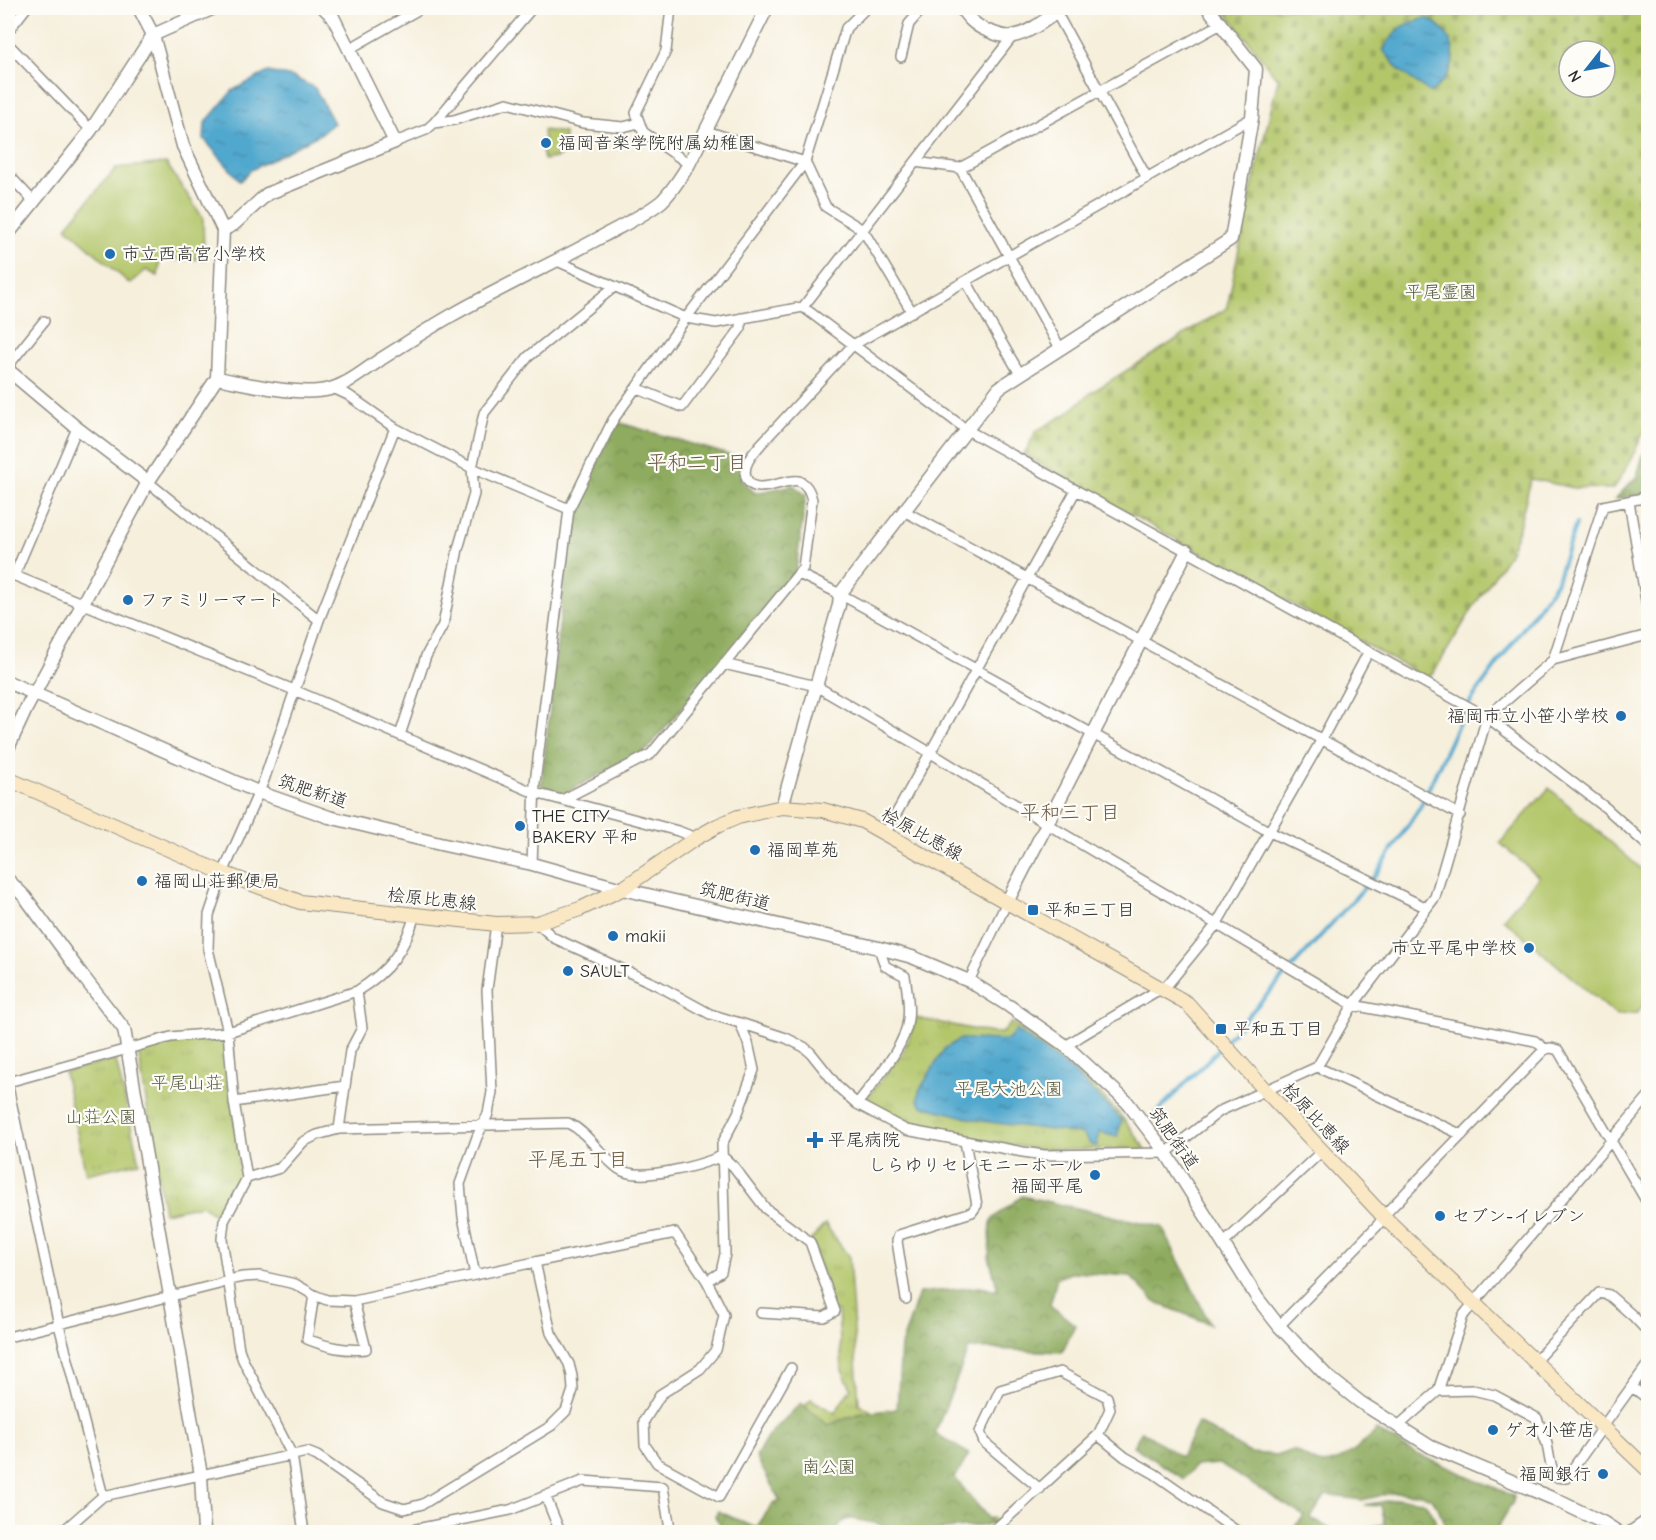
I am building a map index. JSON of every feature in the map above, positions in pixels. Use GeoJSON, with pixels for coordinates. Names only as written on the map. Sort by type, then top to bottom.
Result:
{"type":"FeatureCollection","features":[{"type":"Feature","properties":{"kind":"main road","name":"桧原比恵線"},"geometry":{"type":"LineString","coordinates":[[8,779],[223,873],[300,902],[496,924],[537,923],[580,909],[622,889],[696,838],[738,817],[782,807],[823,810],[862,821],[1187,1003],[1383,1217],[1648,1470]]}},
{"type":"Feature","properties":{"kind":"street"},"geometry":{"type":"LineString","coordinates":[[8,31],[26,8]]}},
{"type":"Feature","properties":{"kind":"street"},"geometry":{"type":"LineString","coordinates":[[8,748],[26,709],[148,482],[217,378],[223,230],[183,146],[153,35],[139,8]]}},
{"type":"Feature","properties":{"kind":"street"},"geometry":{"type":"LineString","coordinates":[[8,234],[91,130],[153,35],[214,8]]}},
{"type":"Feature","properties":{"kind":"street"},"geometry":{"type":"LineString","coordinates":[[324,8],[333,17],[395,142]]}},
{"type":"Feature","properties":{"kind":"street"},"geometry":{"type":"LineString","coordinates":[[349,49],[421,8]]}},
{"type":"Feature","properties":{"kind":"street"},"geometry":{"type":"LineString","coordinates":[[223,230],[233,225],[267,194],[426,130],[529,11],[516,8]]}},
{"type":"Feature","properties":{"kind":"street"},"geometry":{"type":"LineString","coordinates":[[671,8],[666,51],[636,113],[643,132],[689,164]]}},
{"type":"Feature","properties":{"kind":"street"},"geometry":{"type":"LineString","coordinates":[[217,378],[297,392],[315,392],[333,388],[454,314],[557,261],[662,201],[674,188],[689,164],[767,8]]}},
{"type":"Feature","properties":{"kind":"street"},"geometry":{"type":"LineString","coordinates":[[532,864],[535,793],[569,509],[613,420],[686,318],[805,162],[846,28],[866,8]]}},
{"type":"Feature","properties":{"kind":"street"},"geometry":{"type":"LineString","coordinates":[[901,57],[909,24],[923,8]]}},
{"type":"Feature","properties":{"kind":"street"},"geometry":{"type":"LineString","coordinates":[[962,8],[980,28],[1000,36],[1012,37],[1028,31],[1059,10],[1099,91],[1147,177]]}},
{"type":"Feature","properties":{"kind":"street"},"geometry":{"type":"LineString","coordinates":[[782,807],[839,605],[840,594],[999,388],[1231,239],[1252,118],[1256,69],[1208,8]]}},
{"type":"Feature","properties":{"kind":"street"},"geometry":{"type":"LineString","coordinates":[[915,162],[960,168],[1221,24]]}},
{"type":"Feature","properties":{"kind":"street"},"geometry":{"type":"LineString","coordinates":[[557,261],[686,318],[716,323],[803,307],[1012,37]]}},
{"type":"Feature","properties":{"kind":"street"},"geometry":{"type":"LineString","coordinates":[[8,44],[91,130]]}},
{"type":"Feature","properties":{"kind":"street"},"geometry":{"type":"LineString","coordinates":[[434,123],[454,120],[507,103],[583,123],[623,127],[639,123]]}},
{"type":"Feature","properties":{"kind":"street"},"geometry":{"type":"LineString","coordinates":[[562,800],[651,754],[803,568],[812,500],[806,485],[794,480],[765,487],[754,486],[746,478],[746,469],[749,459],[761,444],[853,345],[1252,118]]}},
{"type":"Feature","properties":{"kind":"street"},"geometry":{"type":"LineString","coordinates":[[706,131],[805,162],[826,207],[863,230],[912,312]]}},
{"type":"Feature","properties":{"kind":"street"},"geometry":{"type":"LineString","coordinates":[[960,168],[1060,348]]}},
{"type":"Feature","properties":{"kind":"street"},"geometry":{"type":"LineString","coordinates":[[8,174],[34,201]]}},
{"type":"Feature","properties":{"kind":"street"},"geometry":{"type":"LineString","coordinates":[[966,281],[1020,374]]}},
{"type":"Feature","properties":{"kind":"street"},"geometry":{"type":"LineString","coordinates":[[400,735],[426,656],[443,625],[458,549],[474,494],[472,468],[484,413],[528,357],[614,287]]}},
{"type":"Feature","properties":{"kind":"street"},"geometry":{"type":"LineString","coordinates":[[803,307],[967,430],[1487,717],[1606,808],[1648,846]]}},
{"type":"Feature","properties":{"kind":"street"},"geometry":{"type":"LineString","coordinates":[[636,388],[682,407],[741,328],[741,318]]}},
{"type":"Feature","properties":{"kind":"street"},"geometry":{"type":"LineString","coordinates":[[44,321],[8,368],[77,428],[148,482],[319,620]]}},
{"type":"Feature","properties":{"kind":"street"},"geometry":{"type":"LineString","coordinates":[[333,388],[348,395],[395,428],[472,468],[569,509]]}},
{"type":"Feature","properties":{"kind":"street"},"geometry":{"type":"LineString","coordinates":[[77,428],[11,575],[294,690],[535,793],[678,831],[696,838]]}},
{"type":"Feature","properties":{"kind":"street"},"geometry":{"type":"LineString","coordinates":[[304,1533],[292,1455],[243,1360],[239,1349],[228,1280],[222,1239],[224,1221],[247,1178],[234,1102],[228,1032],[208,950],[209,915],[223,873],[258,792],[319,620],[395,428]]}},
{"type":"Feature","properties":{"kind":"street"},"geometry":{"type":"LineString","coordinates":[[885,834],[1076,490]]}},
{"type":"Feature","properties":{"kind":"street"},"geometry":{"type":"LineString","coordinates":[[1553,660],[1603,506],[1648,498]]}},
{"type":"Feature","properties":{"kind":"street"},"geometry":{"type":"LineString","coordinates":[[1629,502],[1648,612]]}},
{"type":"Feature","properties":{"kind":"street"},"geometry":{"type":"LineString","coordinates":[[904,511],[1460,815]]}},
{"type":"Feature","properties":{"kind":"street"},"geometry":{"type":"LineString","coordinates":[[969,981],[1007,902],[1187,551]]}},
{"type":"Feature","properties":{"kind":"street"},"geometry":{"type":"LineString","coordinates":[[799,574],[840,594],[1270,832],[1427,908]]}},
{"type":"Feature","properties":{"kind":"street"},"geometry":{"type":"LineString","coordinates":[[537,923],[554,938],[659,986],[710,1014],[786,1038],[804,1047],[839,1088],[857,1104],[906,1130],[1044,1155],[1166,1153],[1220,1111],[1317,1066],[1353,1005],[1435,897],[1487,717],[1553,660],[1648,635]]}},
{"type":"Feature","properties":{"kind":"street"},"geometry":{"type":"LineString","coordinates":[[1066,1046],[1146,997],[1164,989],[1216,925],[1322,739],[1369,651]]}},
{"type":"Feature","properties":{"kind":"street"},"geometry":{"type":"LineString","coordinates":[[724,664],[816,686],[1353,1005],[1535,1041],[1545,1049]]}},
{"type":"Feature","properties":{"kind":"street","name":"筑肥新道"},"geometry":{"type":"LineString","coordinates":[[8,682],[258,792],[329,817],[532,864],[622,889]]}},
{"type":"Feature","properties":{"kind":"street"},"geometry":{"type":"LineString","coordinates":[[8,880],[25,897],[124,1029],[201,1475],[204,1533]]}},
{"type":"Feature","properties":{"kind":"street","name":"筑肥街道"},"geometry":{"type":"LineString","coordinates":[[622,889],[912,957],[969,981],[1009,1006],[1066,1046],[1127,1102],[1166,1153],[1258,1299],[1279,1326],[1326,1375],[1360,1402],[1431,1447],[1554,1499],[1604,1523],[1618,1533]]}},
{"type":"Feature","properties":{"kind":"street"},"geometry":{"type":"LineString","coordinates":[[8,1082],[171,1037],[228,1032],[357,991],[389,967],[401,950],[416,915]]}},
{"type":"Feature","properties":{"kind":"street"},"geometry":{"type":"LineString","coordinates":[[475,1275],[463,1217],[460,1184],[488,1114],[492,1092],[487,990],[496,924]]}},
{"type":"Feature","properties":{"kind":"street"},"geometry":{"type":"LineString","coordinates":[[857,1104],[899,1046],[906,1032],[909,1017],[905,976],[885,966],[879,948]]}},
{"type":"Feature","properties":{"kind":"street"},"geometry":{"type":"LineString","coordinates":[[339,1129],[350,1051],[362,1028],[357,991]]}},
{"type":"Feature","properties":{"kind":"street"},"geometry":{"type":"LineString","coordinates":[[707,1281],[721,1272],[725,1254],[722,1144],[738,1113],[754,1070],[748,1043],[740,1023]]}},
{"type":"Feature","properties":{"kind":"street"},"geometry":{"type":"LineString","coordinates":[[1279,1326],[1545,1049],[1558,1050],[1648,1204]]}},
{"type":"Feature","properties":{"kind":"street"},"geometry":{"type":"LineString","coordinates":[[1317,1066],[1462,1135]]}},
{"type":"Feature","properties":{"kind":"street"},"geometry":{"type":"LineString","coordinates":[[234,1102],[345,1086]]}},
{"type":"Feature","properties":{"kind":"street"},"geometry":{"type":"LineString","coordinates":[[8,1087],[59,1325],[103,1496]]}},
{"type":"Feature","properties":{"kind":"street"},"geometry":{"type":"LineString","coordinates":[[1397,1427],[1438,1391],[1463,1316],[1648,1097]]}},
{"type":"Feature","properties":{"kind":"street"},"geometry":{"type":"LineString","coordinates":[[247,1178],[280,1168],[303,1142],[317,1135],[339,1129],[568,1123],[578,1128],[620,1170],[631,1174],[687,1168],[722,1156]]}},
{"type":"Feature","properties":{"kind":"street"},"geometry":{"type":"LineString","coordinates":[[906,1299],[897,1241],[899,1235],[972,1212],[977,1205],[966,1142]]}},
{"type":"Feature","properties":{"kind":"street"},"geometry":{"type":"LineString","coordinates":[[1223,1244],[1322,1151]]}},
{"type":"Feature","properties":{"kind":"street"},"geometry":{"type":"LineString","coordinates":[[722,1156],[734,1167],[766,1209],[810,1242],[835,1311],[824,1317],[761,1313]]}},
{"type":"Feature","properties":{"kind":"street"},"geometry":{"type":"LineString","coordinates":[[8,1337],[243,1276],[260,1276],[295,1284],[327,1300],[354,1301],[675,1233],[707,1281],[724,1315],[716,1350],[700,1369],[661,1394],[644,1421],[645,1445],[657,1463],[719,1497],[791,1368]]}},
{"type":"Feature","properties":{"kind":"street"},"geometry":{"type":"LineString","coordinates":[[62,1533],[103,1496],[307,1452],[317,1456],[383,1502],[404,1509],[423,1504],[551,1426],[566,1411],[573,1390],[572,1376],[569,1364],[551,1333],[535,1262]]}},
{"type":"Feature","properties":{"kind":"street"},"geometry":{"type":"LineString","coordinates":[[1534,1362],[1599,1293],[1609,1295],[1648,1332]]}},
{"type":"Feature","properties":{"kind":"street"},"geometry":{"type":"LineString","coordinates":[[314,1295],[307,1339],[325,1347],[366,1349],[354,1301]]}},
{"type":"Feature","properties":{"kind":"street"},"geometry":{"type":"LineString","coordinates":[[1438,1391],[1473,1390],[1494,1395],[1537,1418],[1547,1444],[1555,1477],[1566,1478],[1648,1364]]}},
{"type":"Feature","properties":{"kind":"street"},"geometry":{"type":"LineString","coordinates":[[993,1531],[1040,1489],[1098,1436],[1110,1409],[1107,1396],[1060,1372],[1000,1389],[980,1432],[984,1442],[1040,1489]]}},
{"type":"Feature","properties":{"kind":"street"},"geometry":{"type":"LineString","coordinates":[[1632,1387],[1648,1399]]}},
{"type":"Feature","properties":{"kind":"street"},"geometry":{"type":"LineString","coordinates":[[1098,1436],[1125,1457],[1155,1474],[1238,1533]]}},
{"type":"Feature","properties":{"kind":"street"},"geometry":{"type":"LineString","coordinates":[[402,1533],[510,1510],[583,1481],[663,1487],[670,1529]]}},
{"type":"Feature","properties":{"kind":"street"},"geometry":{"type":"LineString","coordinates":[[545,1496],[560,1533]]}},
{"type":"Feature","properties":{"kind":"street"},"geometry":{"type":"LineString","coordinates":[[1629,1533],[1648,1519]]}},
{"type":"Feature","properties":{"kind":"green space","name":"平尾霊園"},"geometry":{"type":"Polygon","coordinates":[[[1223,8],[1648,8],[1648,424],[1614,489],[1574,488],[1531,479],[1517,535],[1509,554],[1434,672],[1426,678],[1024,455],[1036,431],[1066,414],[1092,392],[1227,308],[1249,200],[1278,80],[1223,8]]]}},
{"type":"Feature","properties":{"kind":"green space"},"geometry":{"type":"Polygon","coordinates":[[[543,130],[564,133],[566,153],[544,160],[540,142],[544,141],[543,130]]]}},
{"type":"Feature","properties":{"kind":"green space"},"geometry":{"type":"Polygon","coordinates":[[[166,163],[203,218],[204,259],[160,260],[158,276],[146,270],[130,284],[66,227],[116,168],[166,163]]]}},
{"type":"Feature","properties":{"kind":"green space"},"geometry":{"type":"Polygon","coordinates":[[[617,422],[743,459],[741,479],[755,493],[793,485],[806,495],[796,570],[647,750],[559,795],[541,787],[572,514],[617,422]]]}},
{"type":"Feature","properties":{"kind":"green space"},"geometry":{"type":"Polygon","coordinates":[[[1648,447],[1648,493],[1615,499],[1637,476],[1648,447]]]}},
{"type":"Feature","properties":{"kind":"green space"},"geometry":{"type":"Polygon","coordinates":[[[1549,788],[1648,875],[1648,999],[1637,1013],[1616,1015],[1503,919],[1539,877],[1500,843],[1549,788]]]}},
{"type":"Feature","properties":{"kind":"green space","name":"平尾大池公園"},"geometry":{"type":"Polygon","coordinates":[[[916,1018],[992,1033],[1002,1033],[1012,1022],[1073,1066],[1119,1113],[1146,1149],[1041,1150],[946,1134],[890,1118],[863,1103],[904,1051],[916,1018]]]}},
{"type":"Feature","properties":{"kind":"green space","name":"平尾山荘"},"geometry":{"type":"Polygon","coordinates":[[[223,1035],[242,1175],[218,1216],[201,1205],[164,1213],[138,1050],[167,1039],[223,1035]]]}},
{"type":"Feature","properties":{"kind":"green space","name":"山荘公園"},"geometry":{"type":"Polygon","coordinates":[[[116,1060],[139,1162],[86,1174],[64,1072],[116,1060]]]}},
{"type":"Feature","properties":{"kind":"green space"},"geometry":{"type":"Polygon","coordinates":[[[1022,1196],[1162,1227],[1210,1324],[1155,1302],[1130,1276],[1074,1272],[1057,1278],[1050,1305],[1075,1325],[1062,1352],[969,1348],[935,1433],[969,1454],[955,1478],[993,1524],[919,1532],[890,1532],[879,1524],[848,1518],[839,1525],[835,1532],[724,1532],[715,1516],[718,1511],[756,1528],[774,1502],[780,1501],[756,1457],[768,1436],[801,1403],[828,1425],[858,1414],[897,1409],[901,1346],[919,1293],[979,1287],[998,1290],[989,1257],[991,1220],[1022,1196]]]}},
{"type":"Feature","properties":{"kind":"green space","name":"南公園"},"geometry":{"type":"Polygon","coordinates":[[[825,1224],[849,1257],[859,1404],[903,1430],[921,1524],[993,1518],[1006,1532],[993,1525],[897,1532],[881,1524],[857,1518],[839,1521],[789,1519],[762,1456],[811,1399],[835,1413],[851,1388],[842,1370],[838,1311],[829,1310],[825,1280],[810,1241],[825,1224]]]}},
{"type":"Feature","properties":{"kind":"green space"},"geometry":{"type":"Polygon","coordinates":[[[1198,1423],[1250,1453],[1280,1455],[1293,1450],[1316,1462],[1326,1464],[1350,1453],[1376,1430],[1417,1454],[1514,1496],[1513,1502],[1495,1532],[1447,1532],[1438,1507],[1432,1499],[1421,1494],[1392,1493],[1362,1500],[1326,1495],[1310,1518],[1336,1532],[1290,1532],[1304,1516],[1219,1464],[1195,1466],[1184,1479],[1133,1446],[1142,1431],[1181,1457],[1198,1423]]]}},
{"type":"Feature","properties":{"kind":"green space"},"geometry":{"type":"Polygon","coordinates":[[[1398,1499],[1416,1500],[1427,1505],[1439,1532],[1366,1532],[1369,1527],[1385,1524],[1381,1506],[1364,1505],[1398,1499]]]}},
{"type":"Feature","properties":{"kind":"water"},"geometry":{"type":"Polygon","coordinates":[[[1427,18],[1446,33],[1453,54],[1453,62],[1448,73],[1431,93],[1399,70],[1383,50],[1400,28],[1427,18]]]}},
{"type":"Feature","properties":{"kind":"water"},"geometry":{"type":"Polygon","coordinates":[[[268,72],[293,77],[315,88],[334,123],[320,134],[251,170],[240,181],[204,139],[205,123],[233,90],[268,72]]]}},
{"type":"Feature","properties":{"kind":"water"},"geometry":{"type":"Polygon","coordinates":[[[1016,1030],[1071,1070],[1122,1120],[1117,1137],[1099,1132],[1097,1146],[1091,1145],[1083,1134],[981,1121],[922,1106],[918,1100],[919,1091],[944,1049],[960,1039],[1008,1040],[1016,1030]]]}},
{"type":"Feature","properties":{"kind":"waterway"},"geometry":{"type":"LineString","coordinates":[[1226,1040],[1375,876],[1420,807],[1472,699],[1556,583],[1576,524]]}},
{"type":"Feature","properties":{"kind":"waterway"},"geometry":{"type":"LineString","coordinates":[[1156,1113],[1222,1046]]}},
{"type":"Feature","properties":{"kind":"place","name":"福岡音楽学院附属幼稚園"},"geometry":{"type":"Point","coordinates":[546,143]}},
{"type":"Feature","properties":{"kind":"place","name":"市立西高宮小学校"},"geometry":{"type":"Point","coordinates":[110,254]}},
{"type":"Feature","properties":{"kind":"place","name":"ファミリーマート"},"geometry":{"type":"Point","coordinates":[128,600]}},
{"type":"Feature","properties":{"kind":"place","name":"福岡市立小笹小学校"},"geometry":{"type":"Point","coordinates":[1621,716]}},
{"type":"Feature","properties":{"kind":"place","name":"THE CITY BAKERY 平和"},"geometry":{"type":"Point","coordinates":[520,826]}},
{"type":"Feature","properties":{"kind":"place","name":"福岡草苑"},"geometry":{"type":"Point","coordinates":[755,850]}},
{"type":"Feature","properties":{"kind":"place","name":"福岡山荘郵便局"},"geometry":{"type":"Point","coordinates":[142,881]}},
{"type":"Feature","properties":{"kind":"place","name":"平和三丁目"},"geometry":{"type":"Point","coordinates":[1033,910]}},
{"type":"Feature","properties":{"kind":"place","name":"makii"},"geometry":{"type":"Point","coordinates":[613,936]}},
{"type":"Feature","properties":{"kind":"place","name":"市立平尾中学校"},"geometry":{"type":"Point","coordinates":[1529,948]}},
{"type":"Feature","properties":{"kind":"place","name":"SAULT"},"geometry":{"type":"Point","coordinates":[568,971]}},
{"type":"Feature","properties":{"kind":"place","name":"平和五丁目"},"geometry":{"type":"Point","coordinates":[1221,1029]}},
{"type":"Feature","properties":{"kind":"place","name":"平尾病院"},"geometry":{"type":"Point","coordinates":[815,1140]}},
{"type":"Feature","properties":{"kind":"place","name":"しらゆりセレモニーホール 福岡平尾"},"geometry":{"type":"Point","coordinates":[1095,1175]}},
{"type":"Feature","properties":{"kind":"place","name":"セブン-イレブン"},"geometry":{"type":"Point","coordinates":[1440,1216]}},
{"type":"Feature","properties":{"kind":"place","name":"ゲオ小笹店"},"geometry":{"type":"Point","coordinates":[1493,1430]}},
{"type":"Feature","properties":{"kind":"place","name":"福岡銀行"},"geometry":{"type":"Point","coordinates":[1603,1474]}},
{"type":"Feature","properties":{"kind":"district","name":"平和二丁目"},"geometry":{"type":"Point","coordinates":[697,462]}},
{"type":"Feature","properties":{"kind":"district","name":"平和三丁目"},"geometry":{"type":"Point","coordinates":[1070,812]}},
{"type":"Feature","properties":{"kind":"district","name":"平尾五丁目"},"geometry":{"type":"Point","coordinates":[578,1159]}}]}
